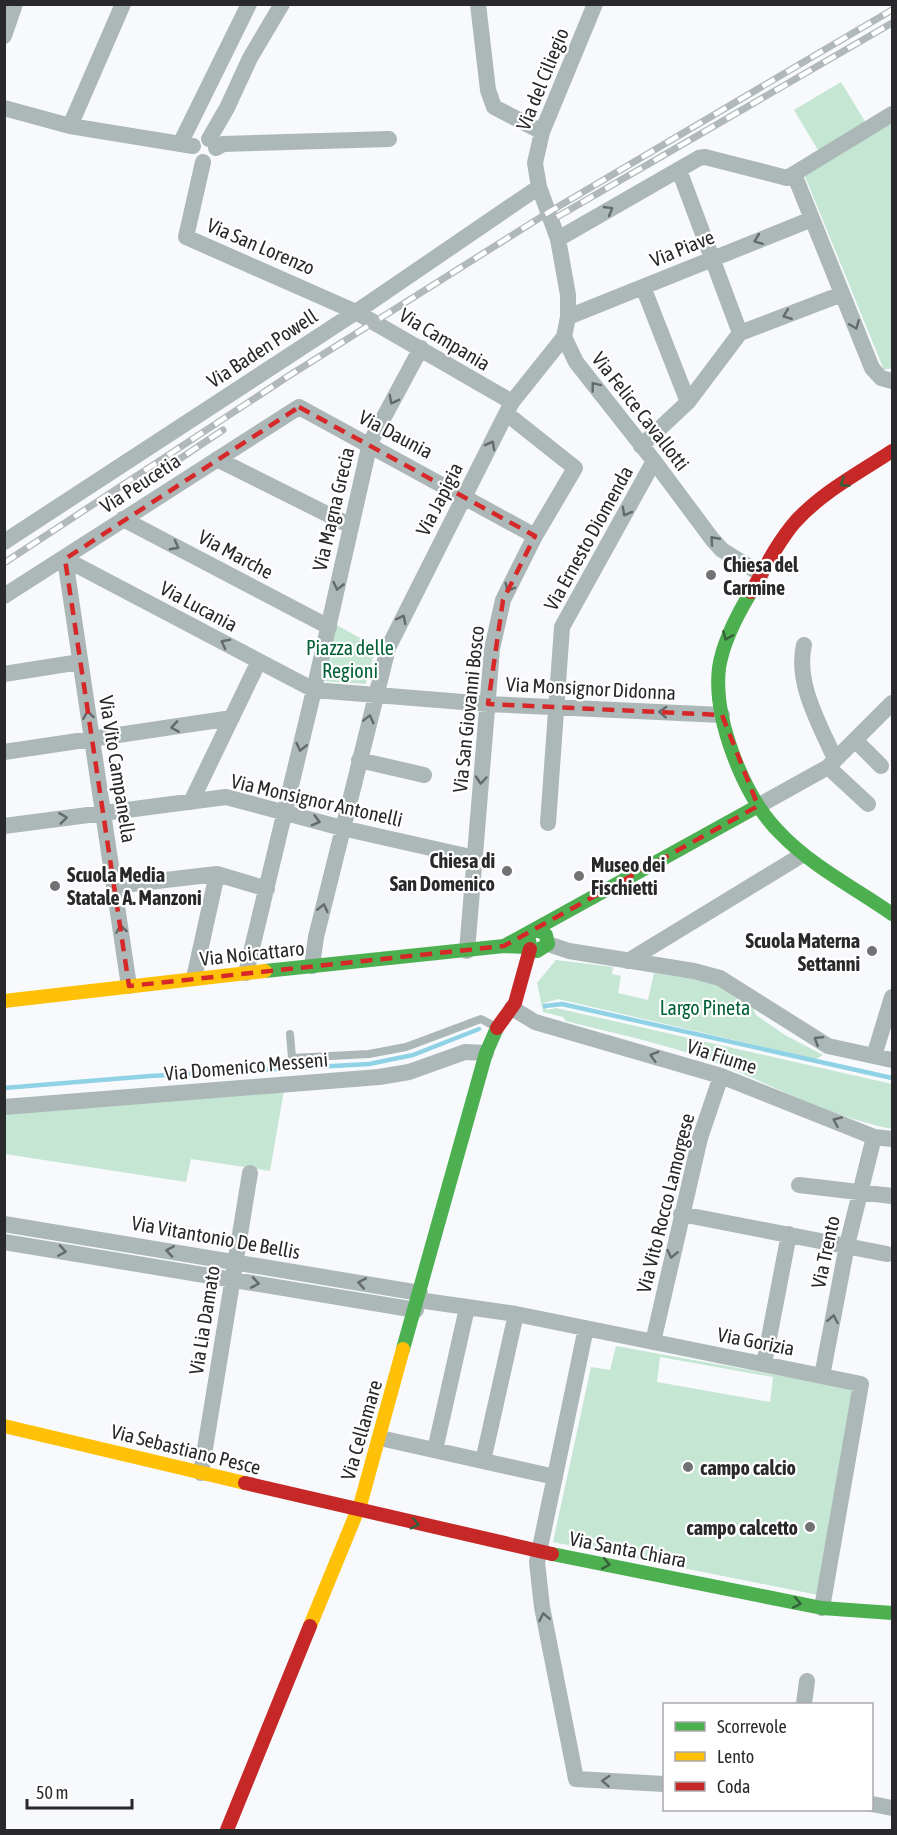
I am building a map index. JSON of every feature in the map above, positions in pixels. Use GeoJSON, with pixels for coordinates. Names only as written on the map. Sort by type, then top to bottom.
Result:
{"type":"FeatureCollection","features":[{"type":"Feature","properties":{"kind":"street"},"geometry":{"type":"LineString","coordinates":[[4,36],[15,4]]}},
{"type":"Feature","properties":{"kind":"street"},"geometry":{"type":"LineString","coordinates":[[186,145],[249,4]]}},
{"type":"Feature","properties":{"kind":"street"},"geometry":{"type":"LineString","coordinates":[[186,145],[194,157],[203,162],[213,158],[212,144],[227,108],[250,58],[282,4]]}},
{"type":"Feature","properties":{"kind":"street"},"geometry":{"type":"LineString","coordinates":[[478,4],[488,90],[494,107],[542,132]]}},
{"type":"Feature","properties":{"kind":"street","name":"Via del Ciliegio"},"geometry":{"type":"LineString","coordinates":[[558,239],[539,187],[536,163],[542,132],[595,4]]}},
{"type":"Feature","properties":{"kind":"street"},"geometry":{"type":"LineString","coordinates":[[70,126],[121,5]]}},
{"type":"Feature","properties":{"kind":"street"},"geometry":{"type":"LineString","coordinates":[[4,108],[70,126],[186,145],[198,140],[223,144],[389,139]]}},
{"type":"Feature","properties":{"kind":"street"},"geometry":{"type":"LineString","coordinates":[[564,337],[568,317],[568,295],[558,239],[705,157],[787,178],[892,114]]}},
{"type":"Feature","properties":{"kind":"street","name":"Via San Lorenzo"},"geometry":{"type":"LineString","coordinates":[[203,162],[186,237],[356,312]]}},
{"type":"Feature","properties":{"kind":"street"},"geometry":{"type":"LineString","coordinates":[[679,170],[740,333]]}},
{"type":"Feature","properties":{"kind":"street"},"geometry":{"type":"LineString","coordinates":[[794,174],[872,368],[880,378],[892,381]]}},
{"type":"Feature","properties":{"kind":"street","name":"Via Baden Powell"},"geometry":{"type":"LineString","coordinates":[[4,542],[356,312],[539,187]]}},
{"type":"Feature","properties":{"kind":"street","name":"Via Piave"},"geometry":{"type":"LineString","coordinates":[[568,317],[812,219]]}},
{"type":"Feature","properties":{"kind":"street"},"geometry":{"type":"LineString","coordinates":[[643,287],[688,402]]}},
{"type":"Feature","properties":{"kind":"street"},"geometry":{"type":"LineString","coordinates":[[641,446],[688,402],[740,333],[842,294]]}},
{"type":"Feature","properties":{"kind":"street","name":"Via Campania"},"geometry":{"type":"LineString","coordinates":[[356,312],[421,348],[510,408]]}},
{"type":"Feature","properties":{"kind":"street","name":"Via Japigia"},"geometry":{"type":"LineString","coordinates":[[312,966],[316,937],[342,828],[388,648],[510,408],[564,337]]}},
{"type":"Feature","properties":{"kind":"street","name":"Via Felice Cavallotti"},"geometry":{"type":"LineString","coordinates":[[564,337],[576,362],[712,539],[722,550],[761,574]]}},
{"type":"Feature","properties":{"kind":"street","name":"Via Magna Grecia"},"geometry":{"type":"LineString","coordinates":[[246,973],[370,443],[421,348]]}},
{"type":"Feature","properties":{"kind":"street","name":"Via Daunia"},"geometry":{"type":"LineString","coordinates":[[299,407],[370,443],[535,536]]}},
{"type":"Feature","properties":{"kind":"street","name":"Via Peucetia"},"geometry":{"type":"LineString","coordinates":[[4,596],[299,407]]}},
{"type":"Feature","properties":{"kind":"street","name":"Via San Giovanni Bosco"},"geometry":{"type":"LineString","coordinates":[[467,951],[492,649],[503,600],[535,536],[575,468],[510,408]]}},
{"type":"Feature","properties":{"kind":"street"},"geometry":{"type":"LineString","coordinates":[[890,908],[802,855],[766,818],[758,806],[728,740],[717,679],[720,657],[734,621],[778,545],[804,513],[892,451]]}},
{"type":"Feature","properties":{"kind":"street"},"geometry":{"type":"LineString","coordinates":[[217,459],[351,526]]}},
{"type":"Feature","properties":{"kind":"street","name":"Via Ernesto Diomenda"},"geometry":{"type":"LineString","coordinates":[[548,823],[562,627],[654,461]]}},
{"type":"Feature","properties":{"kind":"street","name":"Via Marche"},"geometry":{"type":"LineString","coordinates":[[123,519],[328,627]]}},
{"type":"Feature","properties":{"kind":"street","name":"Via Lucania"},"geometry":{"type":"LineString","coordinates":[[64,558],[314,690]]}},
{"type":"Feature","properties":{"kind":"street","name":"Via Vito Campanella"},"geometry":{"type":"LineString","coordinates":[[64,558],[129,986]]}},
{"type":"Feature","properties":{"kind":"street"},"geometry":{"type":"LineString","coordinates":[[804,645],[801,658],[810,702],[831,763],[868,804]]}},
{"type":"Feature","properties":{"kind":"street"},"geometry":{"type":"LineString","coordinates":[[191,802],[259,661]]}},
{"type":"Feature","properties":{"kind":"street"},"geometry":{"type":"LineString","coordinates":[[4,674],[80,662]]}},
{"type":"Feature","properties":{"kind":"street","name":"Via Monsignor Didonna"},"geometry":{"type":"LineString","coordinates":[[314,690],[375,693],[488,704],[722,715]]}},
{"type":"Feature","properties":{"kind":"street"},"geometry":{"type":"LineString","coordinates":[[537,942],[579,905],[810,778],[856,741],[892,703]]}},
{"type":"Feature","properties":{"kind":"street"},"geometry":{"type":"LineString","coordinates":[[4,752],[232,718]]}},
{"type":"Feature","properties":{"kind":"street"},"geometry":{"type":"LineString","coordinates":[[856,741],[881,766]]}},
{"type":"Feature","properties":{"kind":"street"},"geometry":{"type":"LineString","coordinates":[[359,760],[424,775]]}},
{"type":"Feature","properties":{"kind":"street","name":"Via Monsignor Antonelli"},"geometry":{"type":"LineString","coordinates":[[4,826],[226,797],[342,828],[475,858]]}},
{"type":"Feature","properties":{"kind":"street"},"geometry":{"type":"LineString","coordinates":[[628,961],[802,855]]}},
{"type":"Feature","properties":{"kind":"street"},"geometry":{"type":"LineString","coordinates":[[194,978],[217,874]]}},
{"type":"Feature","properties":{"kind":"street"},"geometry":{"type":"LineString","coordinates":[[114,886],[217,874],[267,889]]}},
{"type":"Feature","properties":{"kind":"street"},"geometry":{"type":"LineString","coordinates":[[537,942],[569,951],[694,971],[720,978],[828,1046],[892,1060]]}},
{"type":"Feature","properties":{"kind":"street","name":"Via Noicattaro"},"geometry":{"type":"LineString","coordinates":[[4,1001],[194,978],[537,942]]}},
{"type":"Feature","properties":{"kind":"street","name":"Via Cellamare"},"geometry":{"type":"LineString","coordinates":[[226,1830],[358,1511],[486,1053],[496,1028],[512,1008],[537,942]]}},
{"type":"Feature","properties":{"kind":"street"},"geometry":{"type":"LineString","coordinates":[[874,1056],[892,997]]}},
{"type":"Feature","properties":{"kind":"street","name":"Via Fiume"},"geometry":{"type":"LineString","coordinates":[[512,1008],[536,1022],[722,1076],[874,1137],[892,1139]]}},
{"type":"Feature","properties":{"kind":"street","name":"Via Domenico Messeni"},"geometry":{"type":"LineString","coordinates":[[4,1107],[378,1077],[409,1072],[465,1053],[486,1053]]}},
{"type":"Feature","properties":{"kind":"street","name":"Via Vito Rocco Lamorgese"},"geometry":{"type":"LineString","coordinates":[[653,1342],[700,1138],[722,1076]]}},
{"type":"Feature","properties":{"kind":"street","name":"Via Trento"},"geometry":{"type":"LineString","coordinates":[[822,1376],[847,1245],[874,1137]]}},
{"type":"Feature","properties":{"kind":"street","name":"Via Lia Damato"},"geometry":{"type":"LineString","coordinates":[[201,1473],[250,1173]]}},
{"type":"Feature","properties":{"kind":"street"},"geometry":{"type":"LineString","coordinates":[[799,1185],[892,1196]]}},
{"type":"Feature","properties":{"kind":"street"},"geometry":{"type":"LineString","coordinates":[[681,1214],[887,1254]]}},
{"type":"Feature","properties":{"kind":"street","name":"Via Vitantonio De Bellis"},"geometry":{"type":"LineString","coordinates":[[4,1224],[234,1261],[418,1301]]}},
{"type":"Feature","properties":{"kind":"street"},"geometry":{"type":"LineString","coordinates":[[764,1364],[789,1234]]}},
{"type":"Feature","properties":{"kind":"street"},"geometry":{"type":"LineString","coordinates":[[4,1242],[232,1279],[418,1301]]}},
{"type":"Feature","properties":{"kind":"street","name":"Via Gorizia"},"geometry":{"type":"LineString","coordinates":[[418,1301],[516,1314],[861,1384],[822,1608]]}},
{"type":"Feature","properties":{"kind":"street"},"geometry":{"type":"LineString","coordinates":[[435,1450],[467,1308]]}},
{"type":"Feature","properties":{"kind":"street"},"geometry":{"type":"LineString","coordinates":[[483,1461],[516,1314]]}},
{"type":"Feature","properties":{"kind":"street"},"geometry":{"type":"LineString","coordinates":[[586,1328],[537,1562],[542,1607],[576,1779],[663,1784]]}},
{"type":"Feature","properties":{"kind":"street","name":"Via Sebastiano Pesce"},"geometry":{"type":"LineString","coordinates":[[4,1426],[358,1511]]}},
{"type":"Feature","properties":{"kind":"street"},"geometry":{"type":"LineString","coordinates":[[380,1438],[555,1477]]}},
{"type":"Feature","properties":{"kind":"street","name":"Via Santa Chiara"},"geometry":{"type":"LineString","coordinates":[[358,1511],[540,1551],[822,1608],[892,1613]]}},
{"type":"Feature","properties":{"kind":"street"},"geometry":{"type":"LineString","coordinates":[[804,1703],[807,1681]]}},
{"type":"Feature","properties":{"kind":"street"},"geometry":{"type":"LineString","coordinates":[[873,1804],[892,1808]]}},
{"type":"Feature","properties":{"kind":"lane"},"geometry":{"type":"LineString","coordinates":[[290,1034],[292,1058],[369,1054],[406,1047],[481,1019],[496,1028]]}},
{"type":"Feature","properties":{"kind":"highlighted area"},"geometry":{"type":"Polygon","coordinates":[[[299,407],[535,536],[503,600],[488,704],[722,715],[758,806],[504,946],[129,986],[65,559],[299,407]]]}},
{"type":"Feature","properties":{"kind":"green space"},"geometry":{"type":"Polygon","coordinates":[[[841,82],[866,123],[819,152],[794,110],[841,82]]]}},
{"type":"Feature","properties":{"kind":"green space"},"geometry":{"type":"Polygon","coordinates":[[[890,123],[892,127],[892,368],[884,370],[804,174],[890,123]]]}},
{"type":"Feature","properties":{"kind":"green space","name":"Piazza delle Regioni"},"geometry":{"type":"Polygon","coordinates":[[[335,624],[376,647],[366,684],[322,681],[335,624]]]}},
{"type":"Feature","properties":{"kind":"green space","name":"Largo Pineta"},"geometry":{"type":"Polygon","coordinates":[[[556,960],[613,967],[612,974],[621,976],[618,993],[648,1000],[654,973],[715,982],[752,1006],[756,1015],[785,1035],[823,1055],[816,1059],[558,999],[544,1003],[547,1010],[556,1008],[892,1084],[892,1129],[849,1118],[689,1053],[566,1021],[563,1017],[543,1012],[537,983],[556,960]]]}},
{"type":"Feature","properties":{"kind":"green space"},"geometry":{"type":"Polygon","coordinates":[[[284,1090],[270,1171],[191,1159],[186,1182],[5,1154],[4,1113],[284,1090]]]}},
{"type":"Feature","properties":{"kind":"green space","name":"campo calcio"},"geometry":{"type":"Polygon","coordinates":[[[616,1346],[854,1389],[818,1595],[553,1542],[591,1367],[610,1370],[616,1346]],[[660,1357],[657,1382],[770,1402],[773,1377],[660,1357]]]}},
{"type":"Feature","properties":{"kind":"waterway"},"geometry":{"type":"LineString","coordinates":[[545,1006],[562,1004],[892,1078]]}},
{"type":"Feature","properties":{"kind":"waterway"},"geometry":{"type":"LineString","coordinates":[[4,1088],[150,1076],[369,1064],[413,1055],[479,1029]]}},
{"type":"Feature","properties":{"kind":"railway"},"geometry":{"type":"LineString","coordinates":[[4,563],[287,377],[549,212],[892,10]]}},
{"type":"Feature","properties":{"kind":"railway"},"geometry":{"type":"LineString","coordinates":[[557,217],[892,23]]}},
{"type":"Feature","properties":{"kind":"railway"},"geometry":{"type":"LineString","coordinates":[[163,470],[223,430]]}},
{"type":"Feature","properties":{"kind":"traffic: fast"},"geometry":{"type":"LineString","coordinates":[[751,592],[731,629],[719,668],[718,688],[721,710],[734,757],[767,819],[793,846],[820,867],[892,914]]}},
{"type":"Feature","properties":{"kind":"traffic: fast"},"geometry":{"type":"LineString","coordinates":[[506,945],[758,806]]}},
{"type":"Feature","properties":{"kind":"traffic: fast"},"geometry":{"type":"LineString","coordinates":[[528,936],[531,949],[537,951],[548,944],[546,935],[540,931],[534,931]]}},
{"type":"Feature","properties":{"kind":"traffic: fast"},"geometry":{"type":"LineString","coordinates":[[265,971],[504,946],[528,947]]}},
{"type":"Feature","properties":{"kind":"traffic: fast"},"geometry":{"type":"LineString","coordinates":[[403,1349],[486,1053],[497,1028]]}},
{"type":"Feature","properties":{"kind":"traffic: fast"},"geometry":{"type":"LineString","coordinates":[[552,1554],[822,1608],[892,1613]]}},
{"type":"Feature","properties":{"kind":"traffic: slow"},"geometry":{"type":"LineString","coordinates":[[4,1001],[265,971]]}},
{"type":"Feature","properties":{"kind":"traffic: slow"},"geometry":{"type":"LineString","coordinates":[[310,1626],[361,1502],[403,1349]]}},
{"type":"Feature","properties":{"kind":"traffic: slow"},"geometry":{"type":"LineString","coordinates":[[4,1426],[245,1483]]}},
{"type":"Feature","properties":{"kind":"traffic: jam"},"geometry":{"type":"LineString","coordinates":[[751,592],[795,522],[817,501],[892,451]]}},
{"type":"Feature","properties":{"kind":"traffic: jam"},"geometry":{"type":"LineString","coordinates":[[497,1028],[515,1003],[530,949]]}},
{"type":"Feature","properties":{"kind":"traffic: jam"},"geometry":{"type":"LineString","coordinates":[[245,1483],[552,1554]]}},
{"type":"Feature","properties":{"kind":"traffic: jam"},"geometry":{"type":"LineString","coordinates":[[227,1830],[310,1626]]}},
{"type":"Feature","properties":{"kind":"place","name":"Chiesa del Carmine"},"geometry":{"type":"Point","coordinates":[711,575]}},
{"type":"Feature","properties":{"kind":"place","name":"Chiesa di San Domenico"},"geometry":{"type":"Point","coordinates":[507,871]}},
{"type":"Feature","properties":{"kind":"place","name":"Museo dei Fischietti"},"geometry":{"type":"Point","coordinates":[579,876]}},
{"type":"Feature","properties":{"kind":"place","name":"Scuola Media Statale A. Manzoni"},"geometry":{"type":"Point","coordinates":[55,886]}},
{"type":"Feature","properties":{"kind":"place","name":"Scuola Materna Settanni"},"geometry":{"type":"Point","coordinates":[872,951]}},
{"type":"Feature","properties":{"kind":"place","name":"campo calcio"},"geometry":{"type":"Point","coordinates":[688,1467]}},
{"type":"Feature","properties":{"kind":"place","name":"campo calcetto"},"geometry":{"type":"Point","coordinates":[810,1527]}}]}
